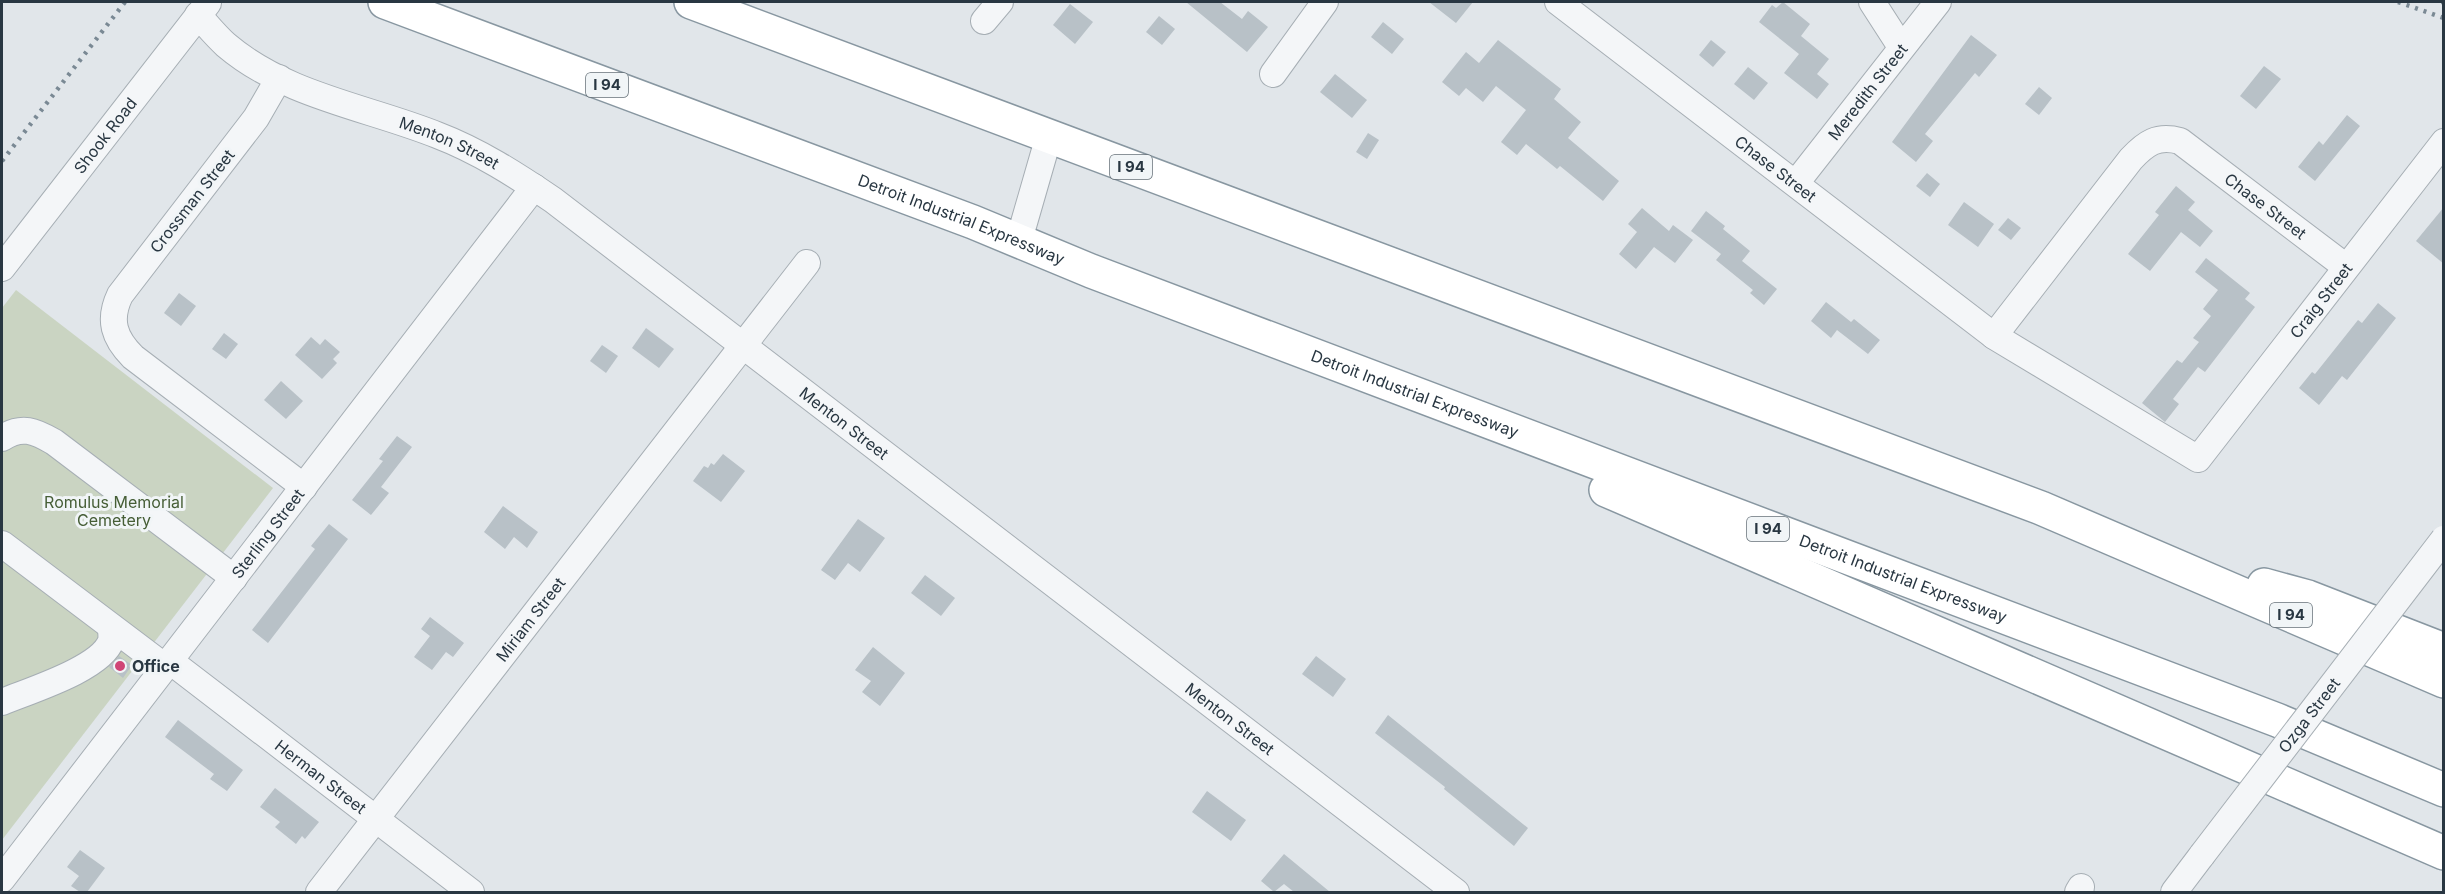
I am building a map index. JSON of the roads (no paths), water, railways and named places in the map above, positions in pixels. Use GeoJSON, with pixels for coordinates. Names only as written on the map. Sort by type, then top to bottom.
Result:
{"type":"FeatureCollection","features":[{"type":"Feature","properties":{"kind":"highway","name":"Detroit Industrial Expressway"},"geometry":{"type":"LineString","coordinates":[[385,2],[1019,240],[1091,271],[2277,720],[2444,790]]}},
{"type":"Feature","properties":{"kind":"highway","name":"I 94"},"geometry":{"type":"LineString","coordinates":[[691,2],[1956,476],[2138,549],[2444,681]]}},
{"type":"Feature","properties":{"kind":"highway"},"geometry":{"type":"LineString","coordinates":[[1091,271],[2444,853]]}},
{"type":"Feature","properties":{"kind":"highway"},"geometry":{"type":"LineString","coordinates":[[2138,549],[2308,597],[2444,650]]}},
{"type":"Feature","properties":{"kind":"highway"},"geometry":{"type":"LineString","coordinates":[[2230,760],[2323,814],[2444,873]]}},
{"type":"Feature","properties":{"kind":"street"},"geometry":{"type":"LineString","coordinates":[[1273,74],[1325,2]]}},
{"type":"Feature","properties":{"kind":"street","name":"Chase Street"},"geometry":{"type":"LineString","coordinates":[[1558,2],[1994,336],[2198,459]]}},
{"type":"Feature","properties":{"kind":"street"},"geometry":{"type":"LineString","coordinates":[[1872,2],[1901,48]]}},
{"type":"Feature","properties":{"kind":"street","name":"Meredith Street"},"geometry":{"type":"LineString","coordinates":[[1796,183],[1938,2]]}},
{"type":"Feature","properties":{"kind":"street","name":"Menton Street"},"geometry":{"type":"LineString","coordinates":[[203,8],[227,45],[279,78],[316,95],[437,135],[492,160],[534,187],[1456,892]]}},
{"type":"Feature","properties":{"kind":"street","name":"Shook Road"},"geometry":{"type":"LineString","coordinates":[[2,268],[203,8]]}},
{"type":"Feature","properties":{"kind":"street","name":"Crossman Street"},"geometry":{"type":"LineString","coordinates":[[279,78],[256,118],[120,295],[114,308],[114,326],[118,339],[133,357],[304,488]]}},
{"type":"Feature","properties":{"kind":"street"},"geometry":{"type":"LineString","coordinates":[[1019,240],[1049,136]]}},
{"type":"Feature","properties":{"kind":"street","name":"Chase Street"},"geometry":{"type":"LineString","coordinates":[[1994,336],[2131,159],[2144,144],[2157,139],[2180,141],[2346,267]]}},
{"type":"Feature","properties":{"kind":"street","name":"Craig Street"},"geometry":{"type":"LineString","coordinates":[[2198,459],[2444,142]]}},
{"type":"Feature","properties":{"kind":"street","name":"Sterling Street"},"geometry":{"type":"LineString","coordinates":[[2,879],[534,187]]}},
{"type":"Feature","properties":{"kind":"street","name":"Miriam Street"},"geometry":{"type":"LineString","coordinates":[[319,892],[807,263]]}},
{"type":"Feature","properties":{"kind":"street"},"geometry":{"type":"LineString","coordinates":[[2,438],[13,431],[31,430],[54,442],[234,578]]}},
{"type":"Feature","properties":{"kind":"street","name":"Ozga Street"},"geometry":{"type":"LineString","coordinates":[[2174,892],[2444,539]]}},
{"type":"Feature","properties":{"kind":"street","name":"Herman Street"},"geometry":{"type":"LineString","coordinates":[[2,544],[111,627],[168,664],[471,892]]}},
{"type":"Feature","properties":{"kind":"street"},"geometry":{"type":"LineString","coordinates":[[2,702],[84,667],[102,654],[112,640],[111,627]]}},
{"type":"Feature","properties":{"kind":"railway"},"geometry":{"type":"LineString","coordinates":[[2,161],[125,2]]}},
{"type":"Feature","properties":{"kind":"railway"},"geometry":{"type":"LineString","coordinates":[[2398,2],[2444,18]]}},
{"type":"Feature","properties":{"kind":"place","name":"Office"},"geometry":{"type":"Point","coordinates":[120,666]}},
{"type":"Feature","properties":{"kind":"park label","name":"Romulus Memorial Cemetery"},"geometry":{"type":"Point","coordinates":[114,511]}}]}
